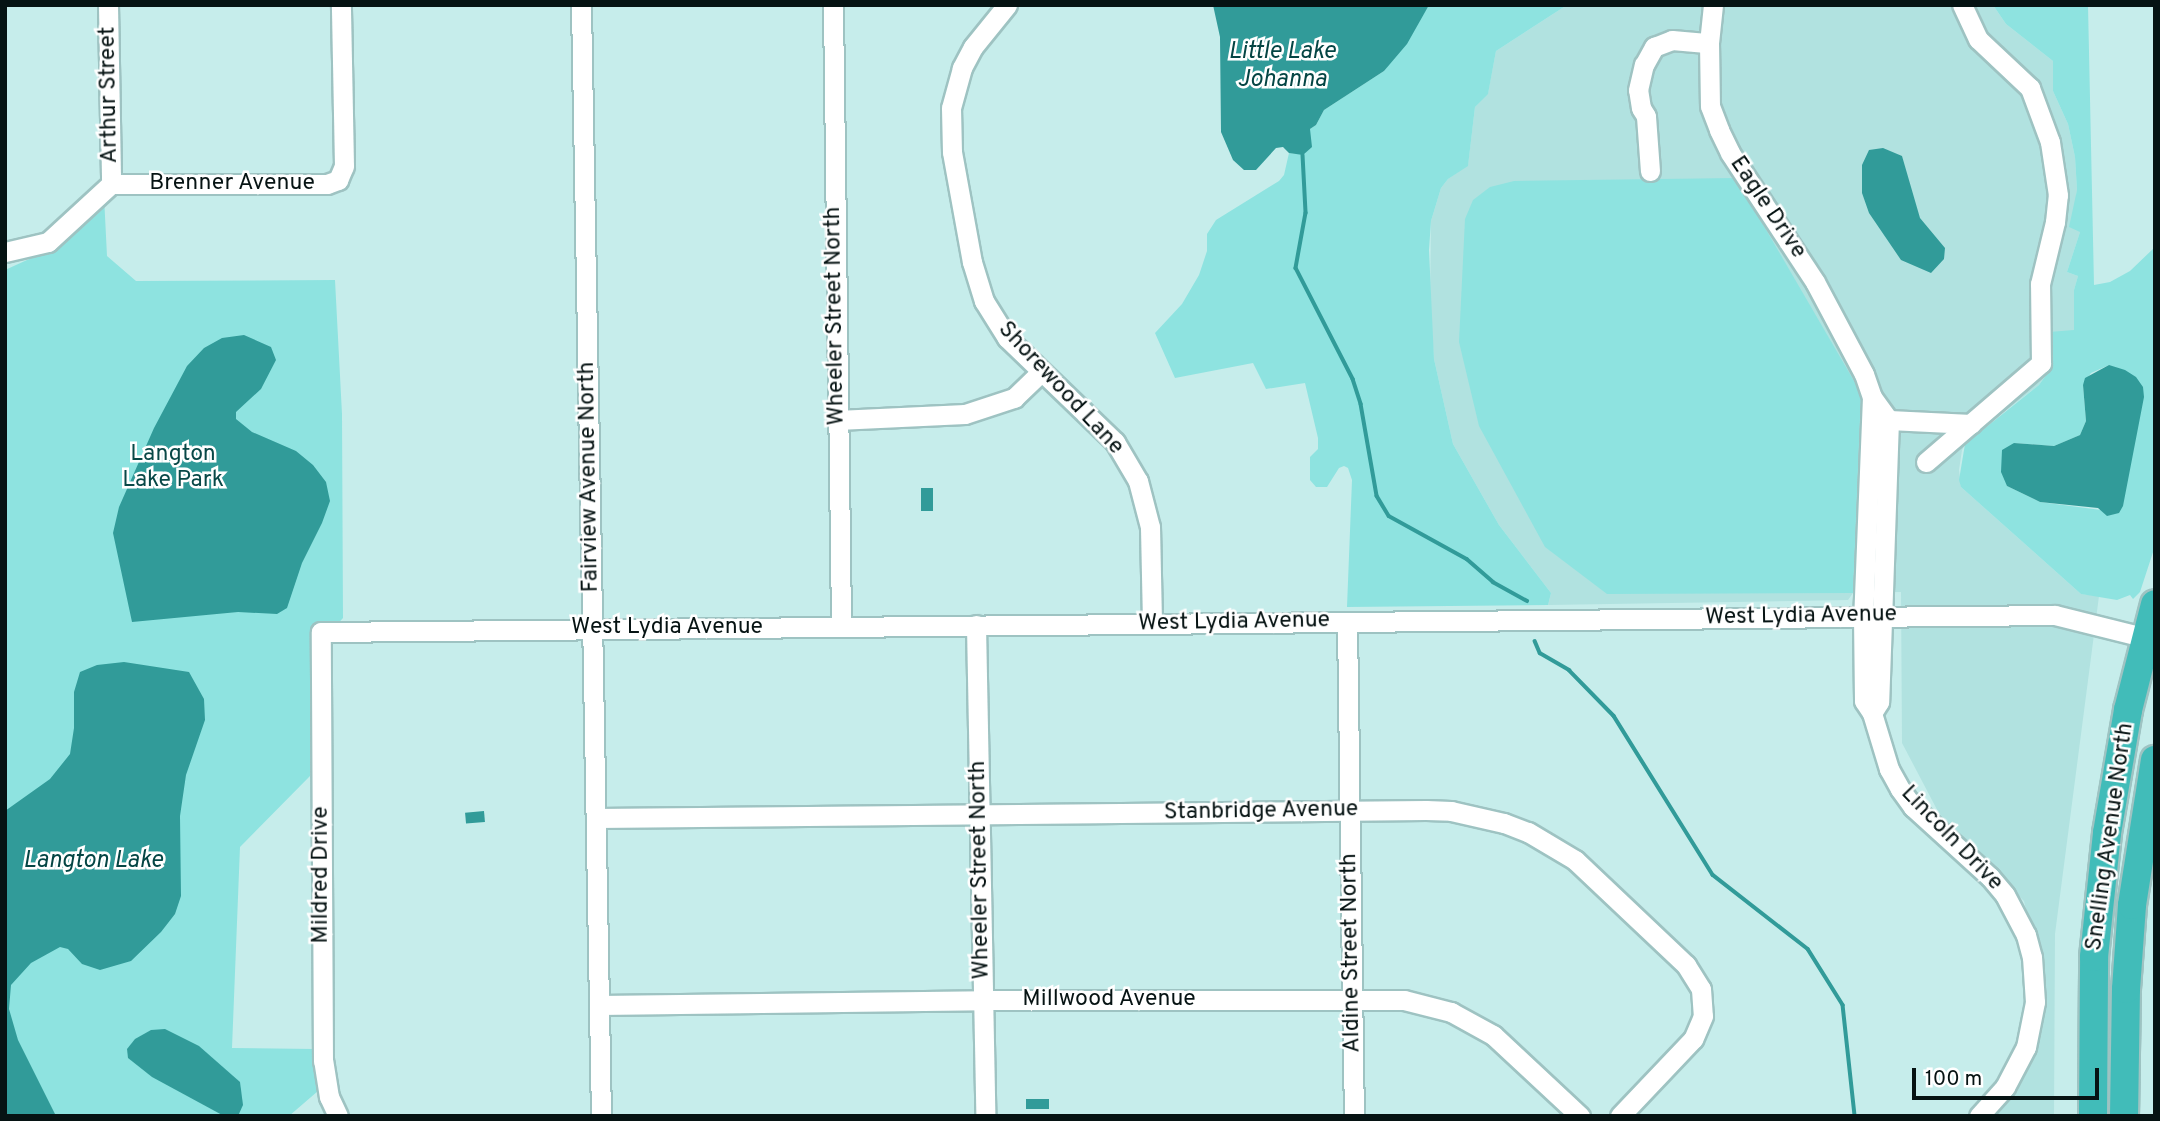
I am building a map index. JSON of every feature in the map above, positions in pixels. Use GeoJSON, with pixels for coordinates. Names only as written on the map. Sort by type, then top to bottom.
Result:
{"type":"FeatureCollection","features":[{"type":"Feature","properties":{"kind":"highway","name":"Snelling Avenue North"},"geometry":{"type":"LineString","coordinates":[[2093,1116],[2094,957],[2099,895],[2116,771],[2150,639],[2155,604]]}},
{"type":"Feature","properties":{"kind":"highway","name":"Snelling Avenue North"},"geometry":{"type":"LineString","coordinates":[[2124,1116],[2126,989],[2132,905],[2155,760]]}},
{"type":"Feature","properties":{"kind":"street","name":"Arthur Street"},"geometry":{"type":"LineString","coordinates":[[108,5],[111,184]]}},
{"type":"Feature","properties":{"kind":"street","name":"Brenner Avenue"},"geometry":{"type":"LineString","coordinates":[[111,184],[327,184],[338,180],[344,166],[341,5]]}},
{"type":"Feature","properties":{"kind":"street","name":"Fairview Avenue North"},"geometry":{"type":"LineString","coordinates":[[581,5],[601,1116]]}},
{"type":"Feature","properties":{"kind":"street","name":"Wheeler Street North"},"geometry":{"type":"LineString","coordinates":[[834,5],[841,626]]}},
{"type":"Feature","properties":{"kind":"street","name":"Shorewood Lane"},"geometry":{"type":"LineString","coordinates":[[1007,5],[973,47],[962,68],[951,108],[950,131],[972,262],[984,301],[1007,338],[1115,442],[1138,481],[1150,527],[1152,623]]}},
{"type":"Feature","properties":{"kind":"street","name":"Eagle Drive"},"geometry":{"type":"LineString","coordinates":[[1713,5],[1709,43],[1710,106],[1719,131],[1730,153],[1815,282],[1860,366],[1872,397],[1889,420]]}},
{"type":"Feature","properties":{"kind":"street"},"geometry":{"type":"LineString","coordinates":[[1926,462],[2041,363],[2040,284],[2055,222],[2058,195],[2050,142],[2030,88],[1978,39],[1962,5]]}},
{"type":"Feature","properties":{"kind":"street"},"geometry":{"type":"LineString","coordinates":[[1650,171],[1646,116],[1641,108],[1638,90],[1644,65],[1654,47],[1672,40],[1709,43]]}},
{"type":"Feature","properties":{"kind":"street"},"geometry":{"type":"LineString","coordinates":[[5,252],[48,242],[111,184]]}},
{"type":"Feature","properties":{"kind":"street"},"geometry":{"type":"LineString","coordinates":[[837,420],[965,414],[1014,398],[1041,372]]}},
{"type":"Feature","properties":{"kind":"street","name":"Eagle Drive"},"geometry":{"type":"LineString","coordinates":[[1872,397],[1873,617]]}},
{"type":"Feature","properties":{"kind":"street"},"geometry":{"type":"LineString","coordinates":[[1873,617],[1889,420],[1971,424]]}},
{"type":"Feature","properties":{"kind":"street","name":"West Lydia Avenue"},"geometry":{"type":"LineString","coordinates":[[321,632],[2055,615],[2150,639]]}},
{"type":"Feature","properties":{"kind":"street","name":"Lincoln Drive"},"geometry":{"type":"LineString","coordinates":[[1873,617],[1864,701],[1872,713],[1889,769],[1913,807],[1984,871],[2005,895],[2026,935],[2032,957],[2035,1002],[2026,1047],[2005,1087],[1979,1116]]}},
{"type":"Feature","properties":{"kind":"street","name":"Aldine Street North"},"geometry":{"type":"LineString","coordinates":[[1348,622],[1354,1116]]}},
{"type":"Feature","properties":{"kind":"street","name":"Wheeler Street North"},"geometry":{"type":"LineString","coordinates":[[976,625],[985,1116]]}},
{"type":"Feature","properties":{"kind":"street","name":"Mildred Drive"},"geometry":{"type":"LineString","coordinates":[[321,632],[323,1060],[329,1097],[338,1116]]}},
{"type":"Feature","properties":{"kind":"street","name":"Stanbridge Avenue"},"geometry":{"type":"LineString","coordinates":[[596,817],[1350,811],[1451,811],[1480,816],[1528,832],[1575,860],[1686,965],[1701,989],[1703,1016],[1688,1046],[1620,1116]]}},
{"type":"Feature","properties":{"kind":"street","name":"Millwood Avenue"},"geometry":{"type":"LineString","coordinates":[[599,1005],[984,1000],[1404,1000],[1451,1012],[1473,1022],[1516,1054],[1580,1116]]}},
{"type":"Feature","properties":{"kind":"shaded area"},"geometry":{"type":"Polygon","coordinates":[[[1567,5],[1993,5],[2006,24],[2053,61],[2053,91],[2068,124],[2075,157],[2075,206],[2080,232],[2067,272],[2078,276],[2074,290],[2074,330],[2050,357],[2049,371],[2039,385],[1968,440],[1962,450],[1959,470],[1961,487],[2081,594],[2099,596],[2055,934],[2054,1116],[1988,1116],[2022,1076],[2045,990],[2024,901],[1943,821],[1902,743],[1901,592],[1853,593],[1848,600],[1548,605],[1551,593],[1499,525],[1453,444],[1434,359],[1430,305],[1431,221],[1441,188],[1448,179],[1468,165],[1475,107],[1488,93],[1496,51],[1567,5]]]}},
{"type":"Feature","properties":{"kind":"green space"},"geometry":{"type":"Polygon","coordinates":[[[1429,5],[1567,5],[1496,51],[1488,94],[1475,107],[1468,166],[1448,179],[1441,188],[1431,221],[1429,250],[1434,359],[1453,444],[1499,525],[1551,593],[1548,605],[1347,607],[1352,480],[1348,468],[1344,466],[1339,468],[1327,487],[1316,487],[1310,480],[1310,457],[1318,449],[1318,438],[1305,383],[1266,389],[1253,363],[1175,378],[1155,333],[1182,304],[1199,275],[1207,251],[1207,234],[1216,220],[1279,181],[1284,175],[1289,153],[1303,154],[1310,129],[1316,125],[1324,110],[1384,71],[1429,5]]]}},
{"type":"Feature","properties":{"kind":"green space"},"geometry":{"type":"Polygon","coordinates":[[[1993,5],[2088,5],[2094,285],[2110,282],[2130,271],[2155,247],[2155,546],[2140,592],[2133,599],[2130,595],[2117,600],[2081,594],[1961,487],[1959,480],[1965,444],[2039,385],[2049,371],[2049,332],[2074,330],[2074,290],[2078,276],[2067,272],[2080,232],[2069,227],[2077,190],[2075,157],[2068,124],[2053,91],[2053,61],[2006,24],[1993,5]],[[2109,365],[2091,373],[2083,385],[2086,421],[2080,435],[2054,446],[2014,443],[2007,486],[2040,502],[2101,510],[2109,365]]]}},
{"type":"Feature","properties":{"kind":"green space"},"geometry":{"type":"Polygon","coordinates":[[[1736,178],[1861,393],[1853,593],[1607,594],[1545,547],[1479,426],[1459,342],[1465,219],[1473,200],[1490,187],[1514,181],[1736,178]]]}},
{"type":"Feature","properties":{"kind":"green space","name":"Langton Lake Park"},"geometry":{"type":"Polygon","coordinates":[[[104,196],[107,256],[136,281],[335,280],[342,414],[343,618],[313,651],[310,776],[240,847],[232,1048],[315,1049],[318,1091],[289,1116],[5,1116],[5,270],[60,245],[104,196]]]}},
{"type":"Feature","properties":{"kind":"water","name":"Little Lake Johanna"},"geometry":{"type":"Polygon","coordinates":[[[1213,5],[1429,5],[1407,44],[1384,71],[1324,110],[1316,125],[1310,129],[1312,147],[1303,155],[1289,153],[1283,147],[1276,148],[1256,170],[1244,170],[1233,160],[1221,132],[1220,37],[1213,5]]]}},
{"type":"Feature","properties":{"kind":"water"},"geometry":{"type":"Polygon","coordinates":[[[1883,148],[1902,156],[1920,218],[1945,248],[1944,259],[1931,273],[1901,260],[1869,213],[1862,193],[1862,165],[1869,150],[1883,148]]]}},
{"type":"Feature","properties":{"kind":"water"},"geometry":{"type":"Polygon","coordinates":[[[244,335],[271,347],[276,360],[261,389],[236,412],[236,419],[252,432],[296,451],[313,465],[326,482],[330,501],[322,523],[302,563],[287,608],[277,614],[238,612],[132,622],[113,533],[119,507],[154,428],[187,366],[204,348],[222,338],[244,335]]]}},
{"type":"Feature","properties":{"kind":"water"},"geometry":{"type":"Polygon","coordinates":[[[2109,365],[2136,377],[2143,387],[2144,397],[2123,506],[2119,513],[2107,516],[2098,508],[2040,502],[2007,486],[2001,472],[2002,450],[2014,443],[2054,446],[2080,435],[2086,421],[2083,385],[2085,378],[2109,365]]]}},
{"type":"Feature","properties":{"kind":"water"},"geometry":{"type":"Polygon","coordinates":[[[921,488],[933,488],[933,511],[921,511],[921,488]]]}},
{"type":"Feature","properties":{"kind":"water","name":"Langton Lake"},"geometry":{"type":"Polygon","coordinates":[[[124,662],[189,672],[204,699],[205,720],[186,775],[180,816],[181,896],[175,914],[131,961],[100,970],[82,964],[68,949],[60,947],[31,963],[11,985],[9,1009],[18,1040],[56,1116],[5,1116],[5,811],[50,779],[70,754],[74,728],[74,692],[80,672],[97,665],[124,662]]]}},
{"type":"Feature","properties":{"kind":"water"},"geometry":{"type":"Polygon","coordinates":[[[484,811],[485,822],[466,824],[465,813],[484,811]]]}},
{"type":"Feature","properties":{"kind":"water"},"geometry":{"type":"Polygon","coordinates":[[[165,1029],[199,1046],[240,1082],[243,1105],[238,1116],[224,1116],[152,1077],[128,1058],[127,1049],[135,1039],[151,1030],[165,1029]]]}},
{"type":"Feature","properties":{"kind":"water"},"geometry":{"type":"Polygon","coordinates":[[[1026,1099],[1049,1099],[1049,1109],[1026,1109],[1026,1099]]]}},
{"type":"Feature","properties":{"kind":"waterway"},"geometry":{"type":"LineString","coordinates":[[1303,155],[1306,213],[1296,268],[1353,379],[1361,404],[1377,496],[1389,516],[1467,559],[1493,582],[1527,601]]}},
{"type":"Feature","properties":{"kind":"waterway"},"geometry":{"type":"LineString","coordinates":[[1535,641],[1540,653],[1569,670],[1614,716],[1713,875],[1808,949],[1843,1005],[1855,1116]]}}]}
